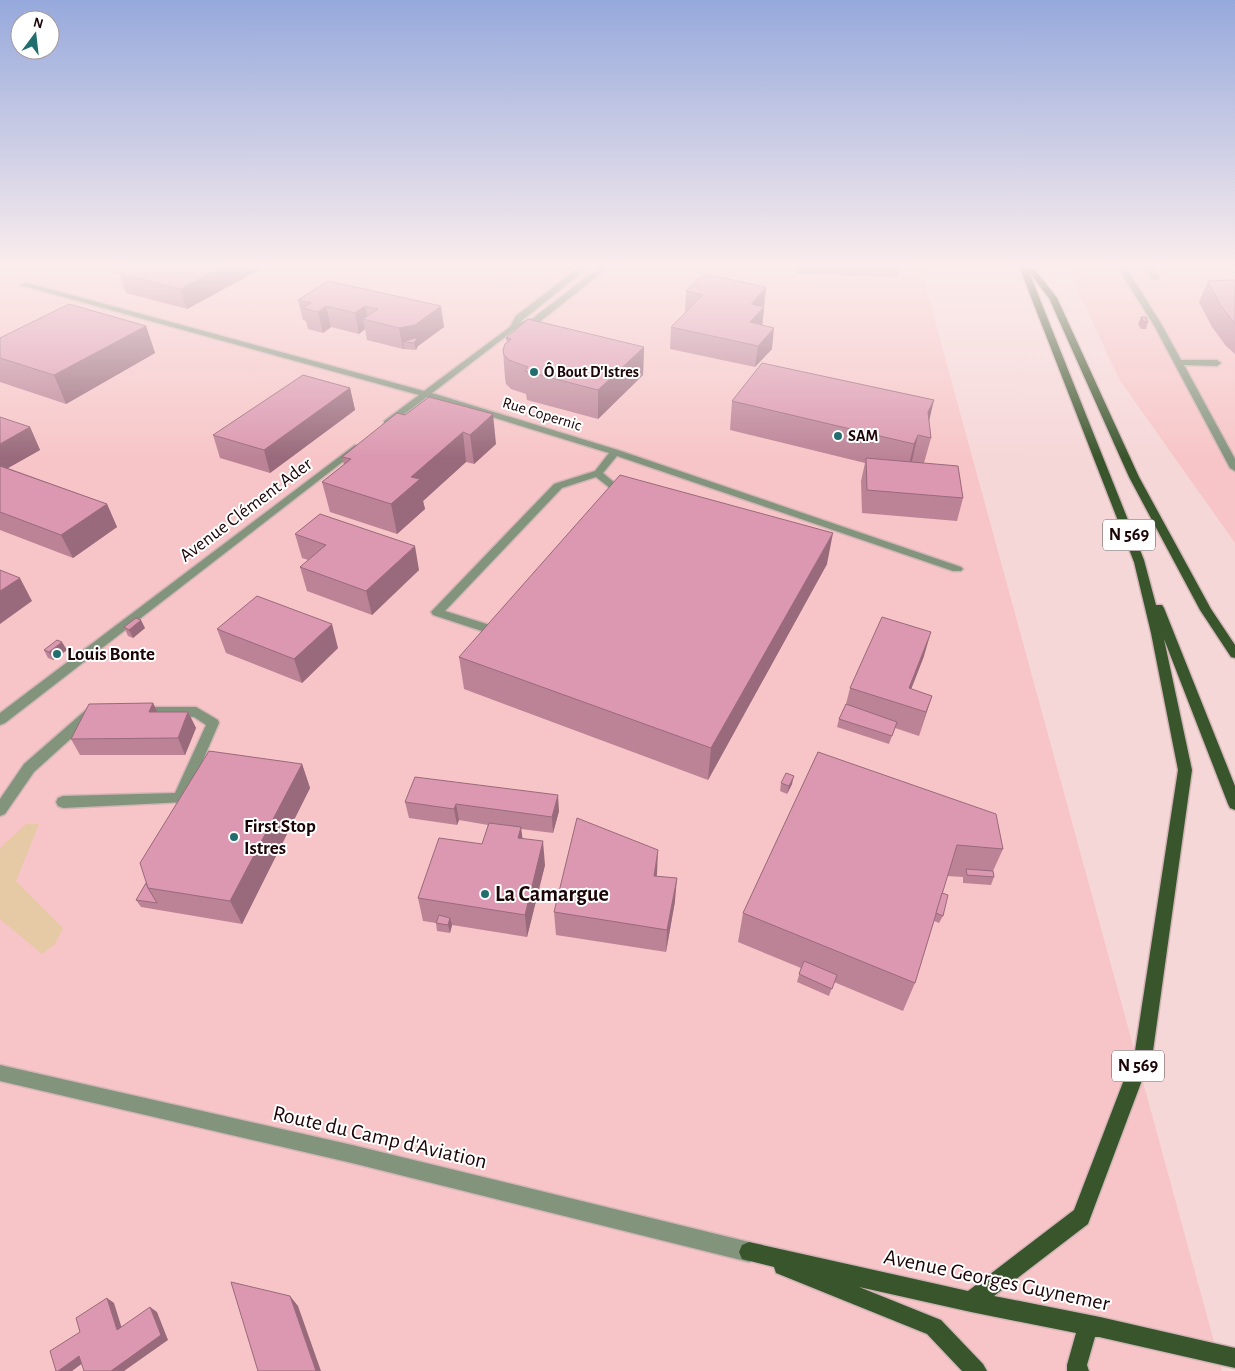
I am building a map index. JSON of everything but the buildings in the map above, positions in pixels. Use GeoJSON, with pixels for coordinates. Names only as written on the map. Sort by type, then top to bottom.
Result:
{"type":"FeatureCollection","features":[{"type":"Feature","properties":{"kind":"main road","name":"N 569"},"geometry":{"type":"LineString","coordinates":[[1048,330],[1235,804]]}},
{"type":"Feature","properties":{"kind":"main road","name":"N 569"},"geometry":{"type":"LineString","coordinates":[[1067,330],[1134,477],[1206,610],[1235,654]]}},
{"type":"Feature","properties":{"kind":"main road","name":"N 569"},"geometry":{"type":"LineString","coordinates":[[971,1302],[1081,1217],[1144,1052],[1185,770],[1157,633],[1138,560]]}},
{"type":"Feature","properties":{"kind":"main road","name":"Avenue Georges Guynemer"},"geometry":{"type":"LineString","coordinates":[[749,1252],[971,1302],[1100,1327],[1226,1356]]}},
{"type":"Feature","properties":{"kind":"main road"},"geometry":{"type":"LineString","coordinates":[[749,1252],[934,1327],[976,1371]]}},
{"type":"Feature","properties":{"kind":"main road"},"geometry":{"type":"LineString","coordinates":[[1078,1371],[1077,1366],[1088,1327],[1100,1327]]}},
{"type":"Feature","properties":{"kind":"street","name":"Rue Copernic"},"geometry":{"type":"LineString","coordinates":[[181,330],[425,394],[615,452],[957,569]]}},
{"type":"Feature","properties":{"kind":"street"},"geometry":{"type":"LineString","coordinates":[[377,431],[510,330]]}},
{"type":"Feature","properties":{"kind":"street"},"geometry":{"type":"LineString","coordinates":[[1161,330],[1235,468]]}},
{"type":"Feature","properties":{"kind":"street"},"geometry":{"type":"LineString","coordinates":[[1178,362],[1217,363]]}},
{"type":"Feature","properties":{"kind":"street","name":"Avenue Clément Ader"},"geometry":{"type":"LineString","coordinates":[[0,720],[361,443]]}},
{"type":"Feature","properties":{"kind":"street"},"geometry":{"type":"LineString","coordinates":[[508,616],[495,631],[437,612],[558,486],[598,473],[615,452]]}},
{"type":"Feature","properties":{"kind":"street"},"geometry":{"type":"LineString","coordinates":[[598,473],[617,489],[604,504]]}},
{"type":"Feature","properties":{"kind":"street"},"geometry":{"type":"LineString","coordinates":[[0,810],[29,768],[92,711],[102,711]]}},
{"type":"Feature","properties":{"kind":"street"},"geometry":{"type":"LineString","coordinates":[[62,802],[180,798],[213,723],[196,712],[130,711]]}},
{"type":"Feature","properties":{"kind":"street","name":"Route du Camp d'Aviation"},"geometry":{"type":"LineString","coordinates":[[0,1073],[352,1154],[749,1252]]}},
{"type":"Feature","properties":{"kind":"shaded area"},"geometry":{"type":"Polygon","coordinates":[[[0,330],[937,330],[1222,1371],[0,1371],[0,330]]]}},
{"type":"Feature","properties":{"kind":"shaded area"},"geometry":{"type":"Polygon","coordinates":[[[1096,330],[1235,330],[1235,543],[1119,379],[1096,330]]]}},
{"type":"Feature","properties":{"kind":"shaded area"},"geometry":{"type":"Polygon","coordinates":[[[26,824],[39,824],[16,881],[63,928],[55,944],[42,954],[0,919],[0,848],[26,824]]]}},
{"type":"Feature","properties":{"kind":"place","name":"Ô Bout D'Istres"},"geometry":{"type":"Point","coordinates":[534,372]}},
{"type":"Feature","properties":{"kind":"place","name":"SAM"},"geometry":{"type":"Point","coordinates":[838,436]}},
{"type":"Feature","properties":{"kind":"place","name":"Louis Bonte"},"geometry":{"type":"Point","coordinates":[57,654]}},
{"type":"Feature","properties":{"kind":"place","name":"First Stop Istres"},"geometry":{"type":"Point","coordinates":[234,837]}},
{"type":"Feature","properties":{"kind":"place","name":"La Camargue"},"geometry":{"type":"Point","coordinates":[485,894]}}]}
